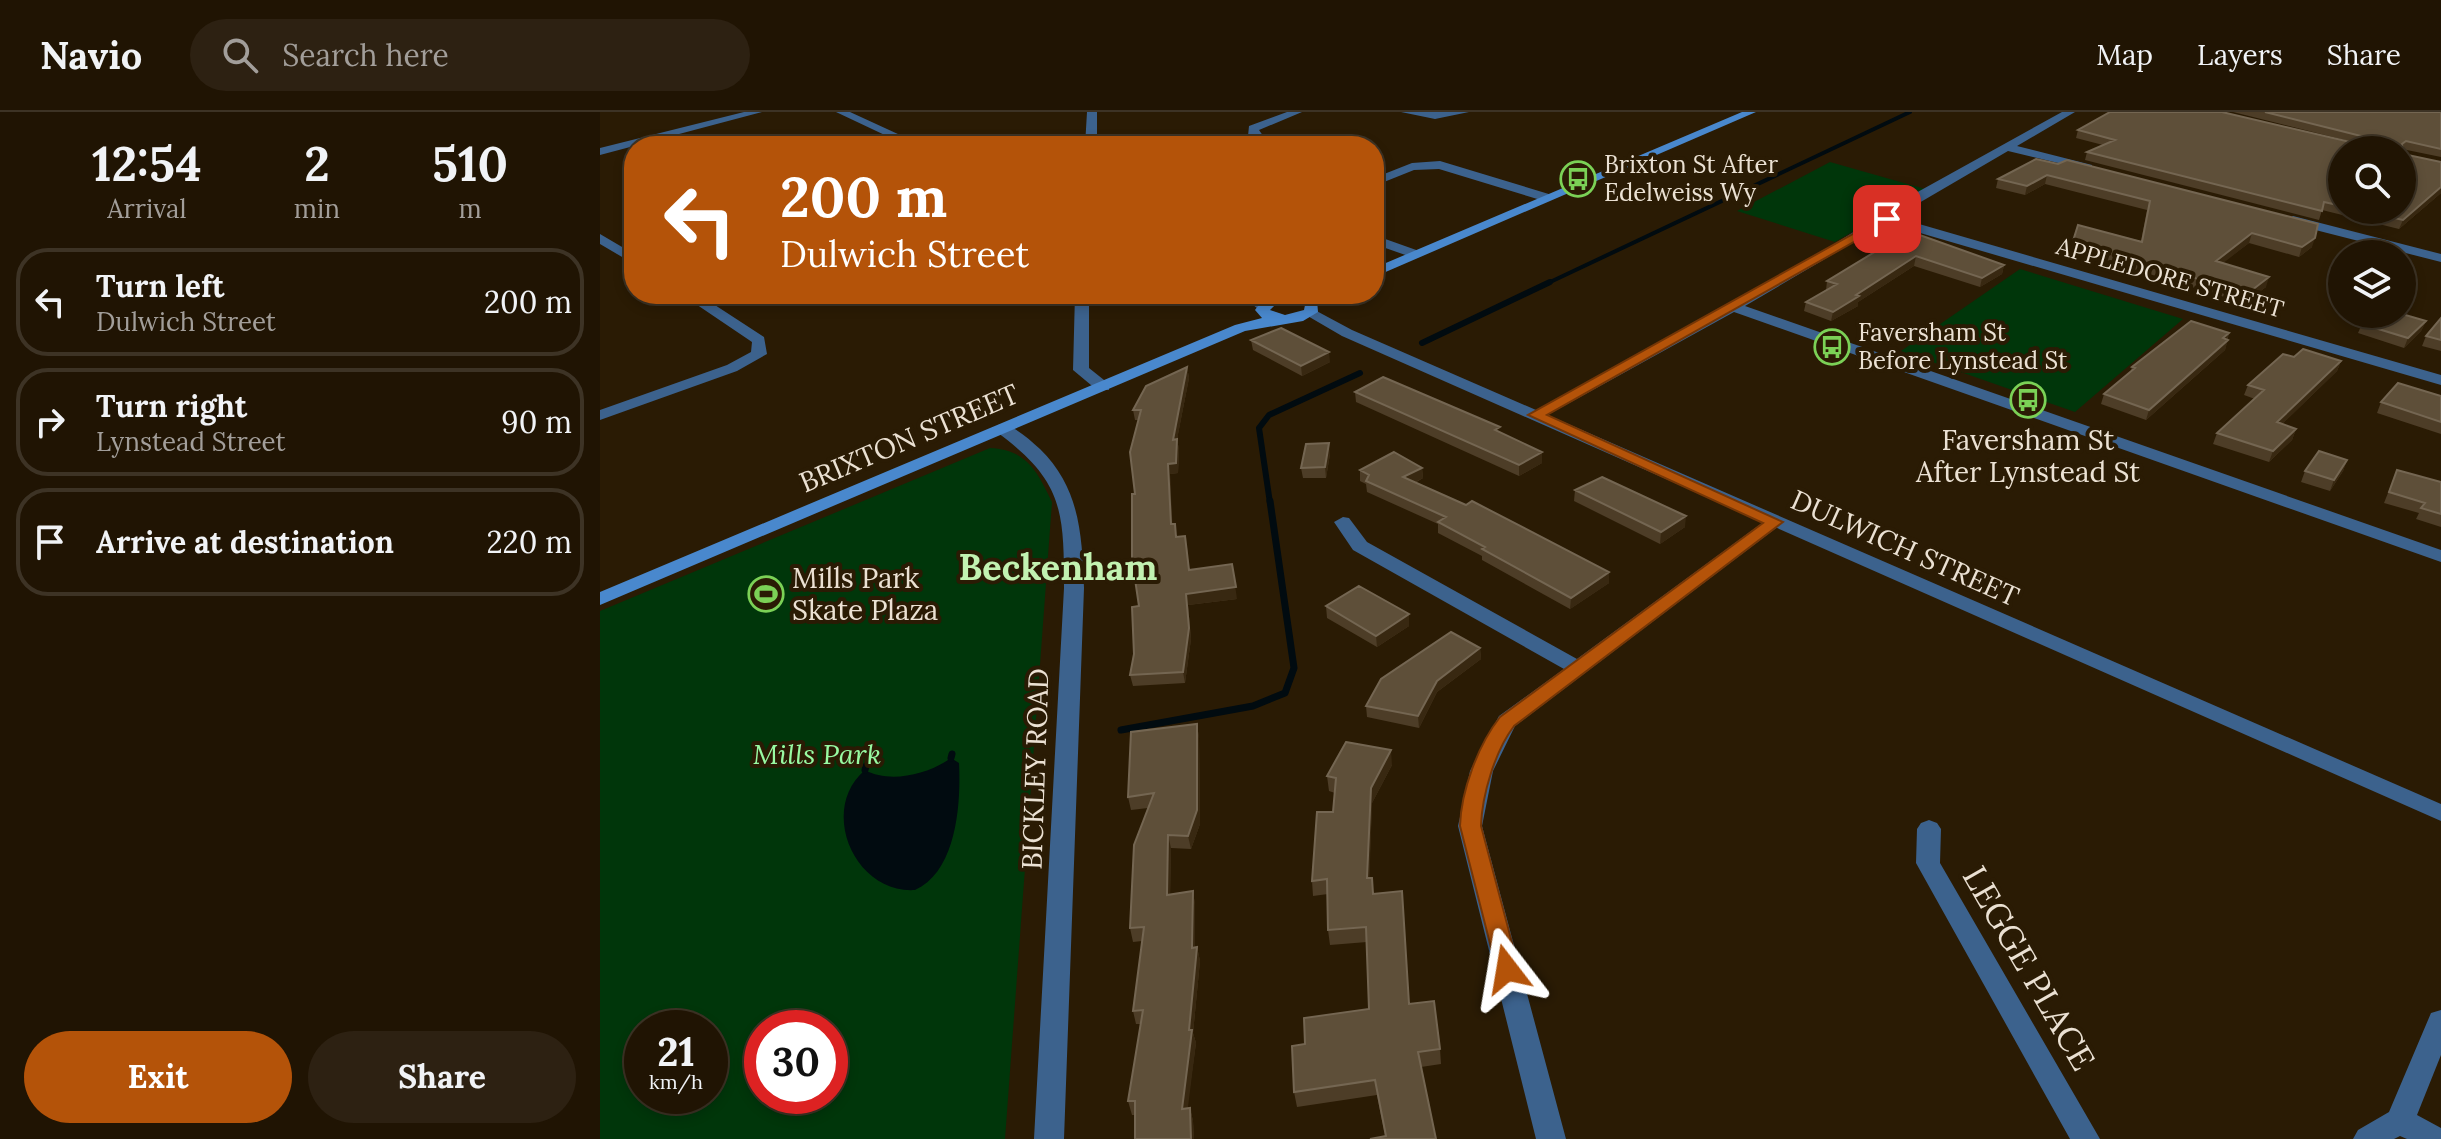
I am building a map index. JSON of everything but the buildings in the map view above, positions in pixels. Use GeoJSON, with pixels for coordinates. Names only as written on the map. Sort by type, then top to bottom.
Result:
{"type":"FeatureCollection","features":[{"type":"Feature","properties":{"kind":"main road"},"geometry":{"type":"LineString","coordinates":[[1384,267],[1751,112]]}},
{"type":"Feature","properties":{"kind":"main road"},"geometry":{"type":"LineString","coordinates":[[1267,312],[1288,304]]}},
{"type":"Feature","properties":{"kind":"main road"},"geometry":{"type":"LineString","coordinates":[[1267,312],[1293,319],[1297,304]]}},
{"type":"Feature","properties":{"kind":"main road","name":"BRIXTON STREET"},"geometry":{"type":"LineString","coordinates":[[600,599],[1103,387],[1240,328],[1267,312]]}},
{"type":"Feature","properties":{"kind":"street"},"geometry":{"type":"LineString","coordinates":[[663,136],[757,112]]}},
{"type":"Feature","properties":{"kind":"street"},"geometry":{"type":"LineString","coordinates":[[841,112],[895,136]]}},
{"type":"Feature","properties":{"kind":"street"},"geometry":{"type":"LineString","coordinates":[[1091,136],[1092,112]]}},
{"type":"Feature","properties":{"kind":"street"},"geometry":{"type":"LineString","coordinates":[[1254,136],[1253,128],[1297,112]]}},
{"type":"Feature","properties":{"kind":"street"},"geometry":{"type":"LineString","coordinates":[[1406,112],[1435,116],[1464,112]]}},
{"type":"Feature","properties":{"kind":"street"},"geometry":{"type":"LineString","coordinates":[[1536,415],[1887,219],[2070,112]]}},
{"type":"Feature","properties":{"kind":"street"},"geometry":{"type":"LineString","coordinates":[[600,152],[624,146]]}},
{"type":"Feature","properties":{"kind":"street"},"geometry":{"type":"LineString","coordinates":[[2006,147],[2096,170]]}},
{"type":"Feature","properties":{"kind":"street"},"geometry":{"type":"LineString","coordinates":[[1384,178],[1412,167],[1440,165],[1548,198]]}},
{"type":"Feature","properties":{"kind":"street"},"geometry":{"type":"LineString","coordinates":[[2276,216],[2441,258]]}},
{"type":"Feature","properties":{"kind":"street","name":"APPLEDORE STREET"},"geometry":{"type":"LineString","coordinates":[[1887,219],[2441,380]]}},
{"type":"Feature","properties":{"kind":"street"},"geometry":{"type":"LineString","coordinates":[[600,238],[624,254]]}},
{"type":"Feature","properties":{"kind":"street"},"geometry":{"type":"LineString","coordinates":[[1384,243],[1414,254]]}},
{"type":"Feature","properties":{"kind":"street"},"geometry":{"type":"LineString","coordinates":[[600,415],[732,368],[759,354],[759,340],[703,304]]}},
{"type":"Feature","properties":{"kind":"street"},"geometry":{"type":"LineString","coordinates":[[1082,304],[1081,370],[1103,387]]}},
{"type":"Feature","properties":{"kind":"street"},"geometry":{"type":"LineString","coordinates":[[1258,304],[1267,312]]}},
{"type":"Feature","properties":{"kind":"street","name":"DULWICH STREET"},"geometry":{"type":"LineString","coordinates":[[1304,304],[1347,333]]}},
{"type":"Feature","properties":{"kind":"street"},"geometry":{"type":"LineString","coordinates":[[1732,306],[2441,556]]}},
{"type":"Feature","properties":{"kind":"street","name":"DULWICH STREET"},"geometry":{"type":"LineString","coordinates":[[1293,319],[1347,333],[2441,813]]}},
{"type":"Feature","properties":{"kind":"street","name":"BICKLEY ROAD"},"geometry":{"type":"LineString","coordinates":[[1004,429],[1049,466],[1061,483],[1073,522],[1074,588],[1049,1139]]}},
{"type":"Feature","properties":{"kind":"street"},"geometry":{"type":"LineString","coordinates":[[1343,522],[1360,546],[1578,668]]}},
{"type":"Feature","properties":{"kind":"street"},"geometry":{"type":"LineString","coordinates":[[1551,1139],[1470,826],[1471,808],[1497,735],[1507,721],[1775,522]]}},
{"type":"Feature","properties":{"kind":"street","name":"LEGGE PLACE"},"geometry":{"type":"LineString","coordinates":[[1929,829],[1928,863],[2085,1139]]}},
{"type":"Feature","properties":{"kind":"street"},"geometry":{"type":"LineString","coordinates":[[2368,1139],[2400,1121],[2441,1021]]}},
{"type":"Feature","properties":{"kind":"street"},"geometry":{"type":"LineString","coordinates":[[2400,1121],[2434,1139]]}},
{"type":"Feature","properties":{"kind":"green space"},"geometry":{"type":"Polygon","coordinates":[[[1830,162],[1925,189],[1835,242],[1737,211],[1830,162]]]}},
{"type":"Feature","properties":{"kind":"green space"},"geometry":{"type":"Polygon","coordinates":[[[2020,269],[2183,319],[2075,412],[1901,351],[2020,269]]]}},
{"type":"Feature","properties":{"kind":"green space","name":"Mills Park"},"geometry":{"type":"Polygon","coordinates":[[[990,448],[1022,458],[1036,472],[1052,502],[1005,1139],[600,1139],[600,611],[990,448]]]}},
{"type":"Feature","properties":{"kind":"shaded area"},"geometry":{"type":"Polygon","coordinates":[[[951,758],[959,763],[959,797],[954,834],[940,868],[929,881],[915,890],[894,888],[875,879],[860,864],[844,827],[845,806],[851,787],[865,770],[897,777],[921,773],[951,758]]]}},
{"type":"Feature","properties":{"kind":"waterway"},"geometry":{"type":"LineString","coordinates":[[1546,284],[1910,112]]}},
{"type":"Feature","properties":{"kind":"waterway"},"geometry":{"type":"LineString","coordinates":[[1422,343],[1550,282]]}},
{"type":"Feature","properties":{"kind":"waterway"},"geometry":{"type":"LineString","coordinates":[[1270,503],[1259,428],[1269,415],[1360,373]]}},
{"type":"Feature","properties":{"kind":"waterway"},"geometry":{"type":"LineString","coordinates":[[1121,730],[1253,706],[1285,693],[1294,668],[1270,501]]}},
{"type":"Feature","properties":{"kind":"waterway"},"geometry":{"type":"LineString","coordinates":[[951,758],[952,754]]}},
{"type":"Feature","properties":{"kind":"waterway"},"geometry":{"type":"LineString","coordinates":[[865,770],[866,766]]}},
{"type":"Feature","properties":{"kind":"place","name":"Brixton St After Edelweiss Wy"},"geometry":{"type":"Point","coordinates":[1578,179]}},
{"type":"Feature","properties":{"kind":"place","name":"Faversham St Before Lynstead St"},"geometry":{"type":"Point","coordinates":[1832,347]}},
{"type":"Feature","properties":{"kind":"place","name":"Faversham St After Lynstead St"},"geometry":{"type":"Point","coordinates":[2028,400]}},
{"type":"Feature","properties":{"kind":"place","name":"Mills Park Skate Plaza"},"geometry":{"type":"Point","coordinates":[766,594]}},
{"type":"Feature","properties":{"kind":"district","name":"Beckenham"},"geometry":{"type":"Point","coordinates":[1058,567]}},
{"type":"Feature","properties":{"kind":"route"},"geometry":{"type":"LineString","coordinates":[[1507,969],[1470,826],[1471,808],[1497,735],[1507,721],[1775,522],[1536,415],[1887,219]]}}]}
